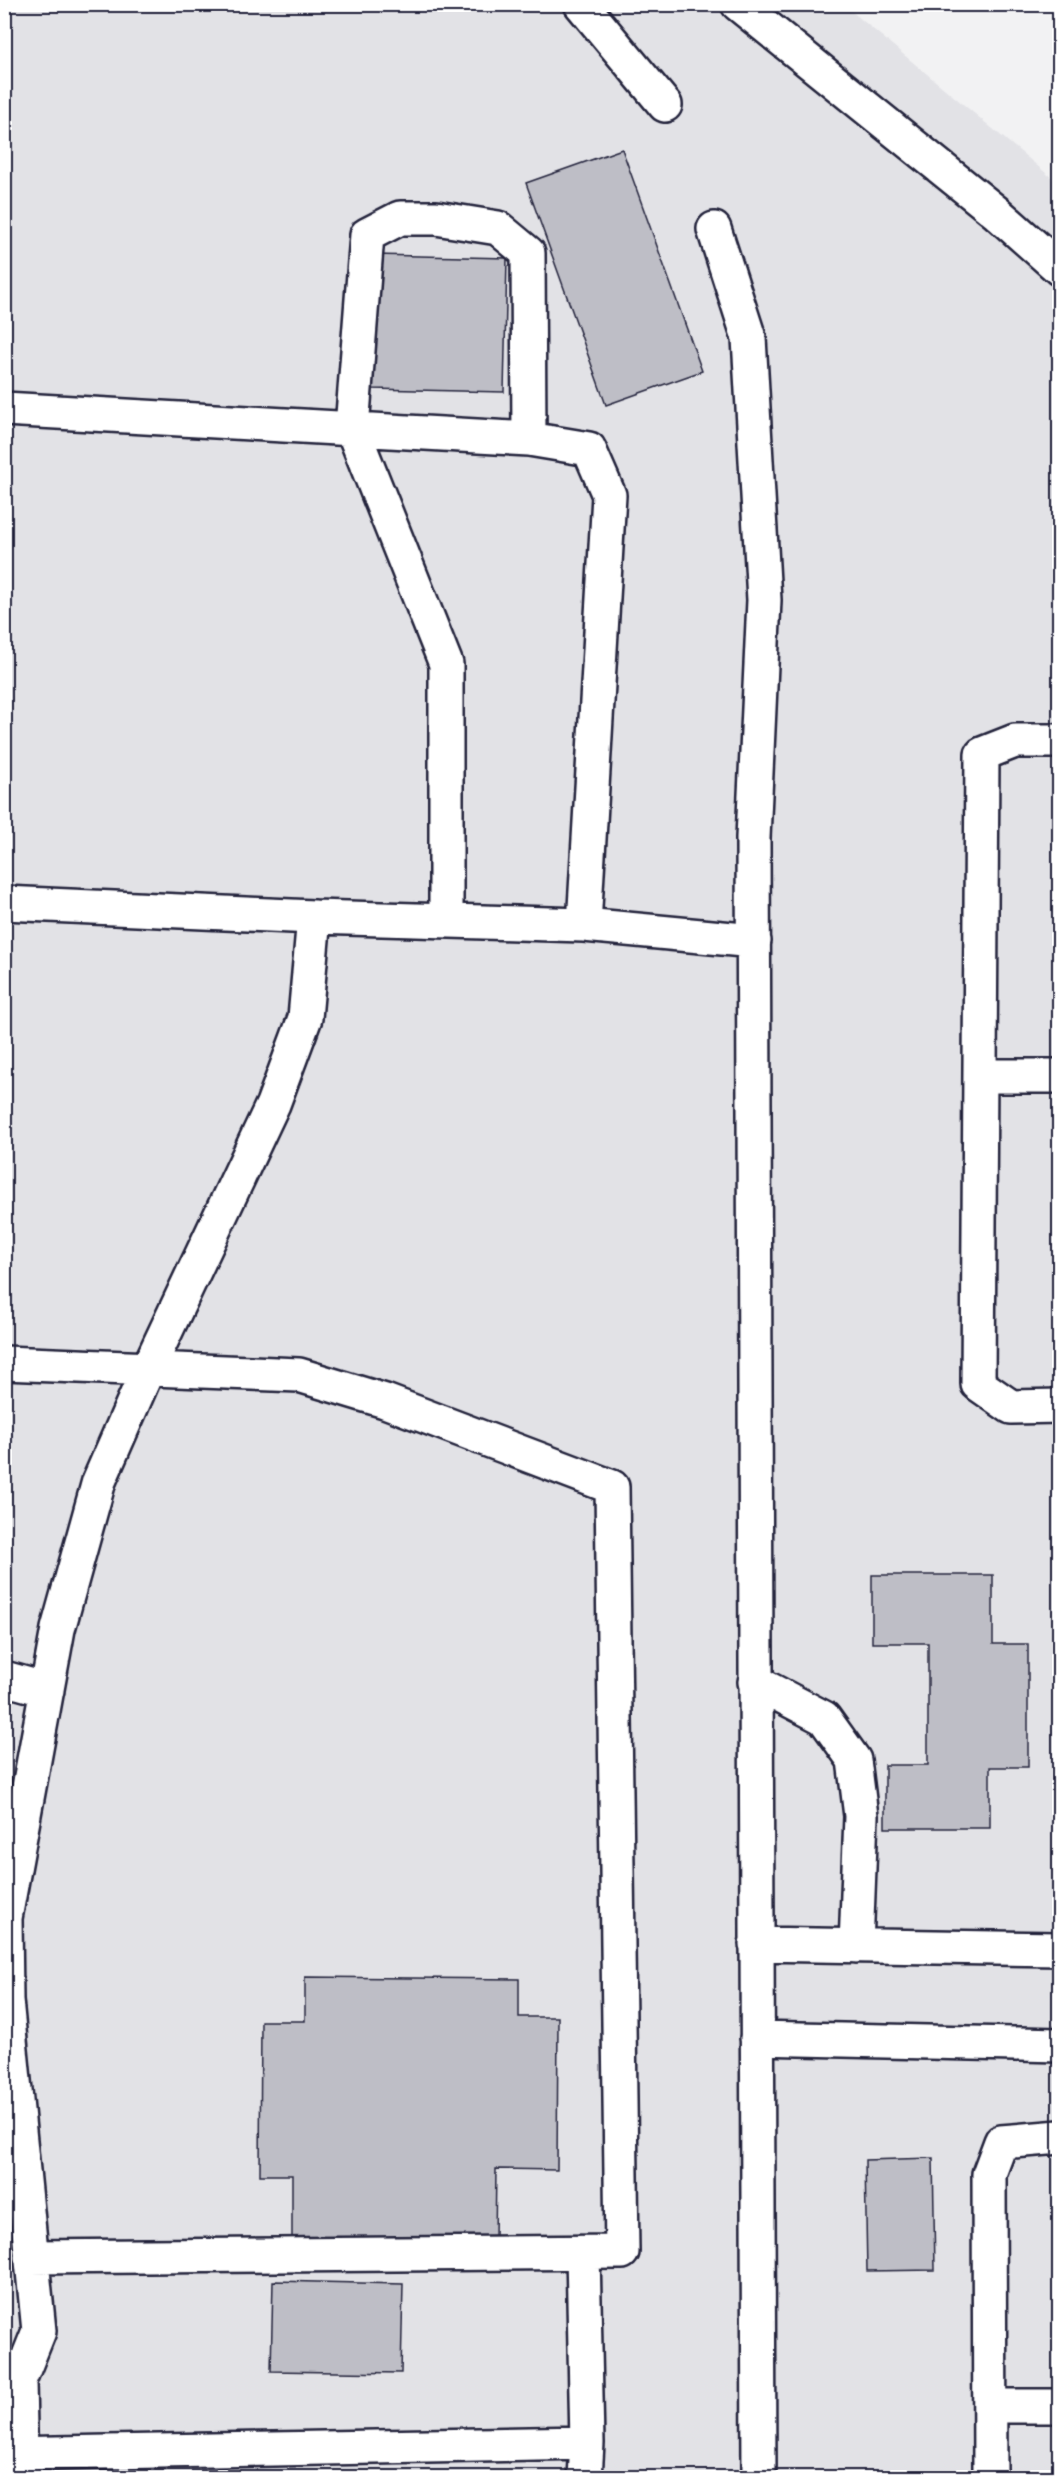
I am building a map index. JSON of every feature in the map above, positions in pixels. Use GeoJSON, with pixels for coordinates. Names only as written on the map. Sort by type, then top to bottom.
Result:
{"type":"FeatureCollection","features":[{"type":"Feature","properties":{"kind":"street"},"geometry":{"type":"LineString","coordinates":[[581,4],[664,105]]}},
{"type":"Feature","properties":{"kind":"street"},"geometry":{"type":"LineString","coordinates":[[738,4],[997,213],[1059,269]]}},
{"type":"Feature","properties":{"kind":"street"},"geometry":{"type":"LineString","coordinates":[[446,921],[446,664],[352,428],[367,235],[400,218],[436,218],[498,228],[528,253],[529,439]]}},
{"type":"Feature","properties":{"kind":"street"},"geometry":{"type":"LineString","coordinates":[[714,229],[749,338],[764,600],[753,838],[759,2478]]}},
{"type":"Feature","properties":{"kind":"street"},"geometry":{"type":"LineString","coordinates":[[4,410],[529,439],[589,449],[609,495],[584,925]]}},
{"type":"Feature","properties":{"kind":"street"},"geometry":{"type":"LineString","coordinates":[[1059,741],[1015,741],[982,754],[978,1384],[1011,1407],[1059,1407]]}},
{"type":"Feature","properties":{"kind":"street"},"geometry":{"type":"LineString","coordinates":[[4,903],[314,917],[584,925],[754,941]]}},
{"type":"Feature","properties":{"kind":"street"},"geometry":{"type":"LineString","coordinates":[[314,917],[305,1018],[273,1104],[148,1369],[99,1481],[58,1629],[47,1690],[12,1836],[5,1918],[12,2136],[31,2257],[39,2331],[19,2381],[15,2462],[587,2443]]}},
{"type":"Feature","properties":{"kind":"street"},"geometry":{"type":"LineString","coordinates":[[980,1076],[1059,1076]]}},
{"type":"Feature","properties":{"kind":"street"},"geometry":{"type":"LineString","coordinates":[[4,1363],[299,1375],[385,1401],[612,1487],[622,2252],[31,2257]]}},
{"type":"Feature","properties":{"kind":"street"},"geometry":{"type":"LineString","coordinates":[[4,1678],[47,1690]]}},
{"type":"Feature","properties":{"kind":"street"},"geometry":{"type":"LineString","coordinates":[[755,1682],[824,1718],[854,1760],[861,1816],[856,1946]]}},
{"type":"Feature","properties":{"kind":"street"},"geometry":{"type":"LineString","coordinates":[[756,1944],[1059,1950]]}},
{"type":"Feature","properties":{"kind":"street"},"geometry":{"type":"LineString","coordinates":[[757,2038],[1059,2045]]}},
{"type":"Feature","properties":{"kind":"street"},"geometry":{"type":"LineString","coordinates":[[990,2478],[989,2174],[1001,2142],[1059,2138]]}},
{"type":"Feature","properties":{"kind":"street"},"geometry":{"type":"LineString","coordinates":[[583,2253],[587,2443],[585,2478]]}},
{"type":"Feature","properties":{"kind":"street"},"geometry":{"type":"LineString","coordinates":[[990,2406],[1059,2406]]}},
{"type":"Feature","properties":{"kind":"shaded area"},"geometry":{"type":"Polygon","coordinates":[[[5,5],[844,5],[1059,184],[1059,2477],[5,2478],[5,5]]]}},
{"type":"Feature","properties":{"kind":"building"},"geometry":{"type":"Polygon","coordinates":[[[4,138],[8,138],[4,196],[4,138]]]}},
{"type":"Feature","properties":{"kind":"building"},"geometry":{"type":"Polygon","coordinates":[[[622,149],[702,371],[606,405],[526,183],[622,149]]]}},
{"type":"Feature","properties":{"kind":"building"},"geometry":{"type":"Polygon","coordinates":[[[375,255],[507,258],[504,392],[372,389],[375,255]]]}},
{"type":"Feature","properties":{"kind":"building"},"geometry":{"type":"Polygon","coordinates":[[[872,1575],[993,1575],[993,1644],[1028,1644],[1028,1767],[990,1767],[990,1828],[885,1828],[885,1765],[928,1765],[928,1643],[872,1643],[872,1575]]]}},
{"type":"Feature","properties":{"kind":"building"},"geometry":{"type":"Polygon","coordinates":[[[305,1977],[519,1979],[519,2017],[558,2017],[557,2170],[496,2169],[495,2238],[292,2237],[292,2175],[260,2175],[261,2021],[305,2021],[305,1977]]]}},
{"type":"Feature","properties":{"kind":"building"},"geometry":{"type":"Polygon","coordinates":[[[933,2158],[935,2270],[867,2271],[865,2160],[933,2158]]]}},
{"type":"Feature","properties":{"kind":"building"},"geometry":{"type":"Polygon","coordinates":[[[273,2281],[403,2284],[401,2373],[271,2371],[273,2281]]]}}]}
